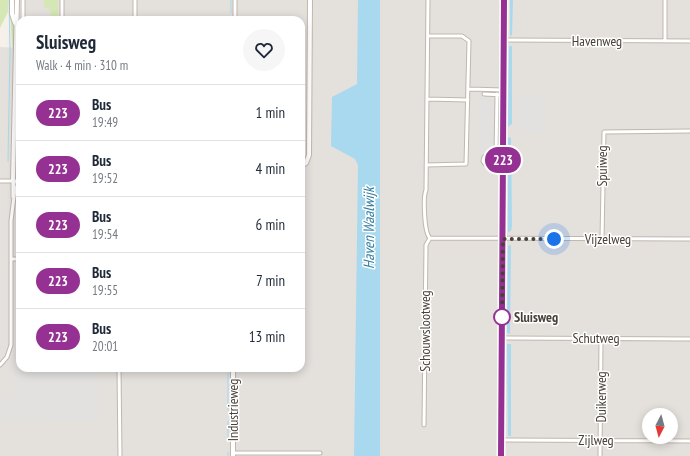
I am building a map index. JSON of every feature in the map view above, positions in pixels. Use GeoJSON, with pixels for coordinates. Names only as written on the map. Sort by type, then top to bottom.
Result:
{"type":"FeatureCollection","features":[{"type":"Feature","properties":{"kind":"street"},"geometry":{"type":"LineString","coordinates":[[12,0],[12,14],[15,24]]}},
{"type":"Feature","properties":{"kind":"street"},"geometry":{"type":"LineString","coordinates":[[0,365],[10,351],[16,0]]}},
{"type":"Feature","properties":{"kind":"street"},"geometry":{"type":"LineString","coordinates":[[23,0],[23,16]]}},
{"type":"Feature","properties":{"kind":"street"},"geometry":{"type":"LineString","coordinates":[[62,0],[62,16]]}},
{"type":"Feature","properties":{"kind":"street"},"geometry":{"type":"LineString","coordinates":[[135,0],[135,16]]}},
{"type":"Feature","properties":{"kind":"street"},"geometry":{"type":"LineString","coordinates":[[235,16],[236,0]]}},
{"type":"Feature","properties":{"kind":"street"},"geometry":{"type":"LineString","coordinates":[[305,164],[309,155],[310,0]]}},
{"type":"Feature","properties":{"kind":"street"},"geometry":{"type":"LineString","coordinates":[[428,0],[426,165],[466,164],[469,41],[462,36],[428,36]]}},
{"type":"Feature","properties":{"kind":"street"},"geometry":{"type":"LineString","coordinates":[[502,456],[504,0]]}},
{"type":"Feature","properties":{"kind":"street"},"geometry":{"type":"LineString","coordinates":[[665,0],[665,41]]}},
{"type":"Feature","properties":{"kind":"street","name":"Havenweg"},"geometry":{"type":"LineString","coordinates":[[504,40],[690,41]]}},
{"type":"Feature","properties":{"kind":"street"},"geometry":{"type":"LineString","coordinates":[[469,89],[503,92]]}},
{"type":"Feature","properties":{"kind":"street"},"geometry":{"type":"LineString","coordinates":[[484,94],[496,94],[503,92]]}},
{"type":"Feature","properties":{"kind":"street"},"geometry":{"type":"LineString","coordinates":[[496,94],[496,156],[484,157],[483,161],[485,164],[503,174]]}},
{"type":"Feature","properties":{"kind":"street"},"geometry":{"type":"LineString","coordinates":[[427,99],[468,100]]}},
{"type":"Feature","properties":{"kind":"street","name":"Spuiweg"},"geometry":{"type":"LineString","coordinates":[[602,239],[604,132],[690,131]]}},
{"type":"Feature","properties":{"kind":"street","name":"Schouwslootweg"},"geometry":{"type":"LineString","coordinates":[[424,425],[426,245],[430,238],[426,231],[426,212],[424,209],[426,165]]}},
{"type":"Feature","properties":{"kind":"street"},"geometry":{"type":"LineString","coordinates":[[0,181],[14,182]]}},
{"type":"Feature","properties":{"kind":"street"},"geometry":{"type":"LineString","coordinates":[[430,238],[503,239]]}},
{"type":"Feature","properties":{"kind":"street","name":"Vijzelweg"},"geometry":{"type":"LineString","coordinates":[[503,239],[690,239]]}},
{"type":"Feature","properties":{"kind":"street"},"geometry":{"type":"LineString","coordinates":[[11,259],[16,259]]}},
{"type":"Feature","properties":{"kind":"street","name":"Schutweg"},"geometry":{"type":"LineString","coordinates":[[502,338],[690,339]]}},
{"type":"Feature","properties":{"kind":"street","name":"Duikerweg"},"geometry":{"type":"LineString","coordinates":[[600,456],[601,338]]}},
{"type":"Feature","properties":{"kind":"street"},"geometry":{"type":"LineString","coordinates":[[119,372],[120,456]]}},
{"type":"Feature","properties":{"kind":"street","name":"Industrieweg"},"geometry":{"type":"LineString","coordinates":[[233,372],[233,454],[320,453]]}},
{"type":"Feature","properties":{"kind":"street","name":"Zijlweg"},"geometry":{"type":"LineString","coordinates":[[502,440],[690,441]]}},
{"type":"Feature","properties":{"kind":"shaded area"},"geometry":{"type":"Polygon","coordinates":[[[22,0],[690,0],[690,456],[0,456],[0,47],[16,48],[16,372],[305,372],[305,16],[21,16],[22,0]]]}},
{"type":"Feature","properties":{"kind":"shaded area"},"geometry":{"type":"Polygon","coordinates":[[[515,95],[544,95],[544,132],[515,132],[515,95]]]}},
{"type":"Feature","properties":{"kind":"shaded area"},"geometry":{"type":"Polygon","coordinates":[[[486,96],[495,97],[495,155],[480,155],[480,98],[486,96]]]}},
{"type":"Feature","properties":{"kind":"shaded area"},"geometry":{"type":"Polygon","coordinates":[[[13,363],[16,363],[16,372],[99,372],[99,418],[97,420],[0,421],[0,397],[14,397],[13,363]]]}},
{"type":"Feature","properties":{"kind":"green space"},"geometry":{"type":"Polygon","coordinates":[[[0,0],[8,0],[8,12],[0,28],[0,0]]]}},
{"type":"Feature","properties":{"kind":"green space"},"geometry":{"type":"Polygon","coordinates":[[[9,0],[11,0],[10,14],[9,0]]]}},
{"type":"Feature","properties":{"kind":"green space"},"geometry":{"type":"Polygon","coordinates":[[[44,0],[58,0],[58,16],[50,16],[51,10],[44,7],[44,0]]]}},
{"type":"Feature","properties":{"kind":"green space"},"geometry":{"type":"Polygon","coordinates":[[[10,14],[14,27],[14,68],[10,14]]]}},
{"type":"Feature","properties":{"kind":"green space"},"geometry":{"type":"Polygon","coordinates":[[[500,96],[501,169],[498,170],[495,169],[496,166],[487,161],[485,163],[484,159],[497,158],[498,98],[500,96]]]}},
{"type":"Feature","properties":{"kind":"water","name":"Haven Waalwijk"},"geometry":{"type":"Polygon","coordinates":[[[358,0],[380,0],[380,456],[354,456],[358,165],[355,159],[331,146],[332,97],[357,84],[358,0]]]}},
{"type":"Feature","properties":{"kind":"water"},"geometry":{"type":"Polygon","coordinates":[[[510,0],[513,0],[512,35],[510,36],[510,0]]]}},
{"type":"Feature","properties":{"kind":"water"},"geometry":{"type":"Polygon","coordinates":[[[509,46],[512,46],[512,124],[508,127],[509,46]]]}},
{"type":"Feature","properties":{"kind":"water"},"geometry":{"type":"Polygon","coordinates":[[[508,137],[511,138],[512,226],[511,231],[508,232],[508,137]]]}},
{"type":"Feature","properties":{"kind":"water"},"geometry":{"type":"Polygon","coordinates":[[[510,245],[510,334],[507,333],[507,323],[508,246],[510,245]]]}},
{"type":"Feature","properties":{"kind":"water"},"geometry":{"type":"Polygon","coordinates":[[[507,344],[511,344],[511,436],[508,436],[507,344]]]}},
{"type":"Feature","properties":{"kind":"waterway"},"geometry":{"type":"LineString","coordinates":[[8,161],[10,50],[9,0]]}},
{"type":"Feature","properties":{"kind":"waterway"},"geometry":{"type":"LineString","coordinates":[[231,0],[231,13]]}},
{"type":"Feature","properties":{"kind":"waterway"},"geometry":{"type":"LineString","coordinates":[[228,373],[228,410]]}},
{"type":"Feature","properties":{"kind":"waterway"},"geometry":{"type":"LineString","coordinates":[[228,421],[228,439]]}},
{"type":"Feature","properties":{"kind":"bus line","name":"223"},"geometry":{"type":"LineString","coordinates":[[501,456],[504,0]]}},
{"type":"Feature","properties":{"kind":"place","name":"Sluisweg"},"geometry":{"type":"Point","coordinates":[502,317]}},
{"type":"Feature","properties":{"kind":"route"},"geometry":{"type":"LineString","coordinates":[[502,317],[502,324],[503,239],[554,239]]}}]}
